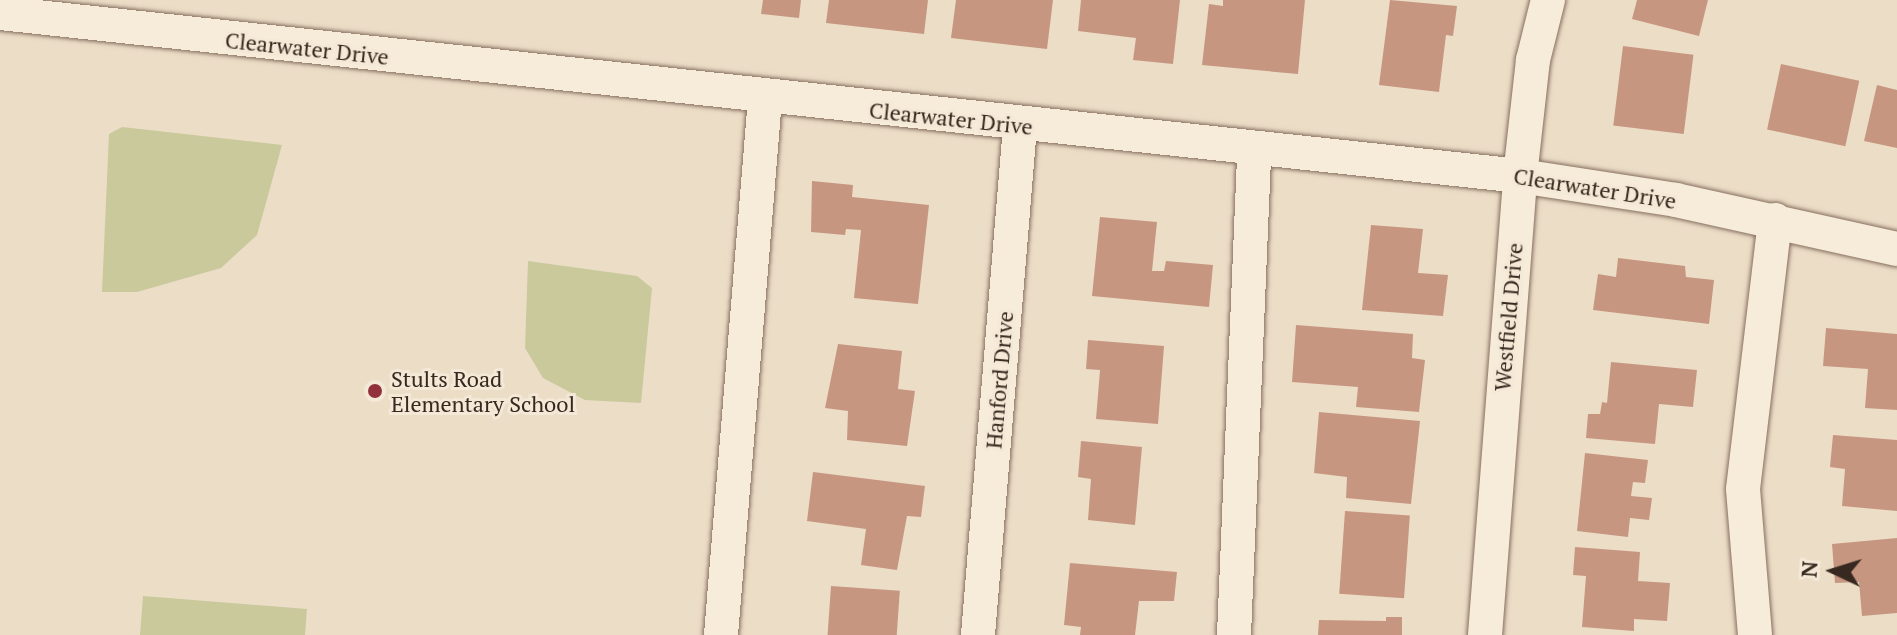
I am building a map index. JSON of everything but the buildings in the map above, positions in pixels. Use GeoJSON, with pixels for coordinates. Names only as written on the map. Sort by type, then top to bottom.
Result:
{"type":"FeatureCollection","features":[{"type":"Feature","properties":{"kind":"street","name":"Westfield Drive"},"geometry":{"type":"LineString","coordinates":[[1485,635],[1520,176],[1533,60],[1548,0]]}},
{"type":"Feature","properties":{"kind":"street","name":"Clearwater Drive"},"geometry":{"type":"LineString","coordinates":[[0,13],[765,99],[1520,176],[1775,220],[1897,249]]}},
{"type":"Feature","properties":{"kind":"street"},"geometry":{"type":"LineString","coordinates":[[721,635],[765,99]]}},
{"type":"Feature","properties":{"kind":"street","name":"Hanford Drive"},"geometry":{"type":"LineString","coordinates":[[978,635],[1020,126]]}},
{"type":"Feature","properties":{"kind":"street"},"geometry":{"type":"LineString","coordinates":[[1234,635],[1254,149]]}},
{"type":"Feature","properties":{"kind":"street"},"geometry":{"type":"LineString","coordinates":[[1755,635],[1743,489],[1775,220]]}},
{"type":"Feature","properties":{"kind":"green space"},"geometry":{"type":"Polygon","coordinates":[[[122,127],[282,145],[257,235],[221,268],[137,292],[102,292],[109,134],[122,127]]]}},
{"type":"Feature","properties":{"kind":"green space"},"geometry":{"type":"Polygon","coordinates":[[[528,261],[637,276],[652,288],[641,403],[585,400],[543,378],[525,348],[528,261]]]}},
{"type":"Feature","properties":{"kind":"green space"},"geometry":{"type":"Polygon","coordinates":[[[143,596],[307,609],[305,635],[140,635],[143,596]]]}},
{"type":"Feature","properties":{"kind":"place","name":"Stults Road Elementary School"},"geometry":{"type":"Point","coordinates":[375,391]}}]}
